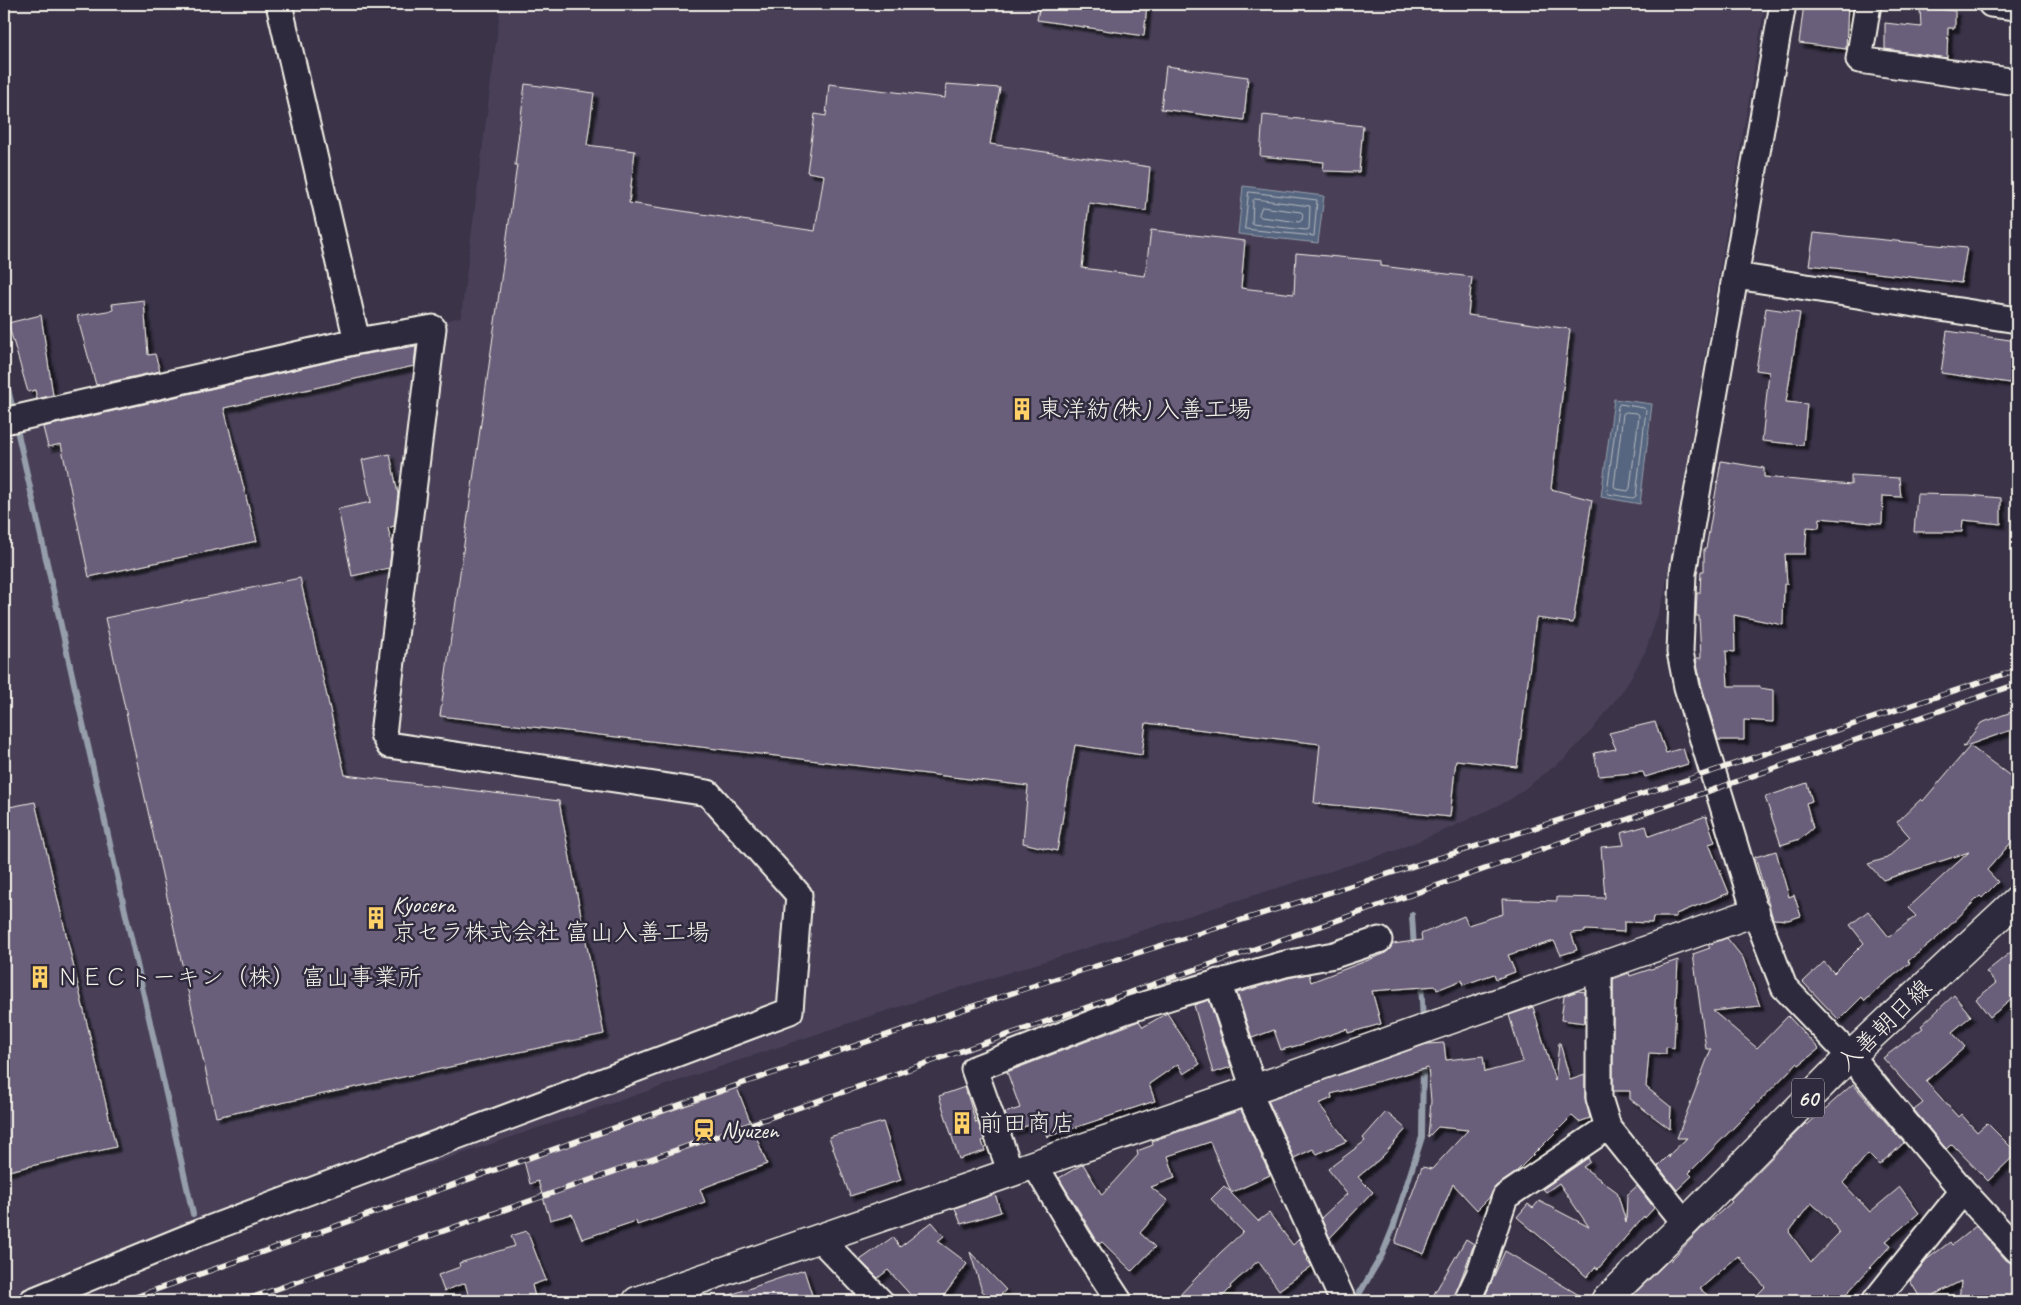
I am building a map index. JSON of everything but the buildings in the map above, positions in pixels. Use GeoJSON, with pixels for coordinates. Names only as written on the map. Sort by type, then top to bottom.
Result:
{"type":"FeatureCollection","features":[{"type":"Feature","properties":{"kind":"street"},"geometry":{"type":"LineString","coordinates":[[279,4],[357,341]]}},
{"type":"Feature","properties":{"kind":"street"},"geometry":{"type":"LineString","coordinates":[[1783,4],[1683,573],[1680,652],[1687,687],[1755,912],[1784,987],[1850,1056],[1963,1190],[2017,1250]]}},
{"type":"Feature","properties":{"kind":"street"},"geometry":{"type":"LineString","coordinates":[[1868,4],[1859,60],[2017,82]]}},
{"type":"Feature","properties":{"kind":"street"},"geometry":{"type":"LineString","coordinates":[[1991,4],[2017,7]]}},
{"type":"Feature","properties":{"kind":"street"},"geometry":{"type":"LineString","coordinates":[[1736,276],[2017,320]]}},
{"type":"Feature","properties":{"kind":"street"},"geometry":{"type":"LineString","coordinates":[[4,421],[357,341],[433,328],[383,734],[389,744],[708,793],[798,895],[790,1011],[201,1232],[32,1301]]}},
{"type":"Feature","properties":{"kind":"street","name":"入善朝日線"},"geometry":{"type":"LineString","coordinates":[[1605,1301],[1686,1223],[1850,1056],[2017,900]]}},
{"type":"Feature","properties":{"kind":"street"},"geometry":{"type":"LineString","coordinates":[[637,1301],[682,1294],[820,1239],[1251,1090],[1755,912]]}},
{"type":"Feature","properties":{"kind":"street"},"geometry":{"type":"LineString","coordinates":[[1119,1301],[1078,1238],[1023,1169],[974,1069],[1124,1011],[1218,982],[1285,964],[1334,955],[1378,940]]}},
{"type":"Feature","properties":{"kind":"street"},"geometry":{"type":"LineString","coordinates":[[1599,967],[1598,1098],[1608,1127],[1686,1223]]}},
{"type":"Feature","properties":{"kind":"street"},"geometry":{"type":"LineString","coordinates":[[1218,982],[1251,1090],[1344,1301]]}},
{"type":"Feature","properties":{"kind":"street"},"geometry":{"type":"LineString","coordinates":[[1467,1301],[1479,1275],[1505,1198],[1608,1127]]}},
{"type":"Feature","properties":{"kind":"street"},"geometry":{"type":"LineString","coordinates":[[1875,1301],[1963,1190]]}},
{"type":"Feature","properties":{"kind":"street"},"geometry":{"type":"LineString","coordinates":[[820,1239],[880,1301]]}},
{"type":"Feature","properties":{"kind":"shaded area"},"geometry":{"type":"Polygon","coordinates":[[[501,4],[1765,4],[1664,596],[1645,652],[1626,686],[1592,730],[1565,758],[1511,799],[1452,827],[1394,851],[870,1016],[25,1301],[4,1301],[4,428],[461,317],[501,4]]]}},
{"type":"Feature","properties":{"kind":"water"},"geometry":{"type":"Polygon","coordinates":[[[1243,186],[1324,196],[1318,243],[1238,234],[1243,186]]]}},
{"type":"Feature","properties":{"kind":"water"},"geometry":{"type":"Polygon","coordinates":[[[1614,399],[1652,404],[1640,504],[1601,497],[1614,399]]]}},
{"type":"Feature","properties":{"kind":"waterway"},"geometry":{"type":"LineString","coordinates":[[4,371],[14,415]]}},
{"type":"Feature","properties":{"kind":"waterway"},"geometry":{"type":"LineString","coordinates":[[16,425],[193,1214]]}},
{"type":"Feature","properties":{"kind":"waterway"},"geometry":{"type":"LineString","coordinates":[[1412,915],[1414,949]]}},
{"type":"Feature","properties":{"kind":"waterway"},"geometry":{"type":"LineString","coordinates":[[1421,980],[1423,1023]]}},
{"type":"Feature","properties":{"kind":"waterway"},"geometry":{"type":"LineString","coordinates":[[1355,1301],[1382,1255],[1393,1228],[1422,1137],[1423,1063]]}},
{"type":"Feature","properties":{"kind":"railway"},"geometry":{"type":"LineString","coordinates":[[124,1301],[693,1100],[1039,984],[1680,782],[2017,670]]}},
{"type":"Feature","properties":{"kind":"railway"},"geometry":{"type":"LineString","coordinates":[[242,1301],[2017,684]]}},
{"type":"Feature","properties":{"kind":"place","name":"東洋紡(株) 入善工場"},"geometry":{"type":"Point","coordinates":[1022,409]}},
{"type":"Feature","properties":{"kind":"place","name":"Kyocera 京セラ株式会社 富山入善工場"},"geometry":{"type":"Point","coordinates":[376,918]}},
{"type":"Feature","properties":{"kind":"place","name":"ＮＥＣトーキン（株） 富山事業所"},"geometry":{"type":"Point","coordinates":[40,977]}},
{"type":"Feature","properties":{"kind":"place","name":"前田商店"},"geometry":{"type":"Point","coordinates":[962,1123]}},
{"type":"Feature","properties":{"kind":"place","name":"Nyuzen"},"geometry":{"type":"Point","coordinates":[704,1130]}}]}
